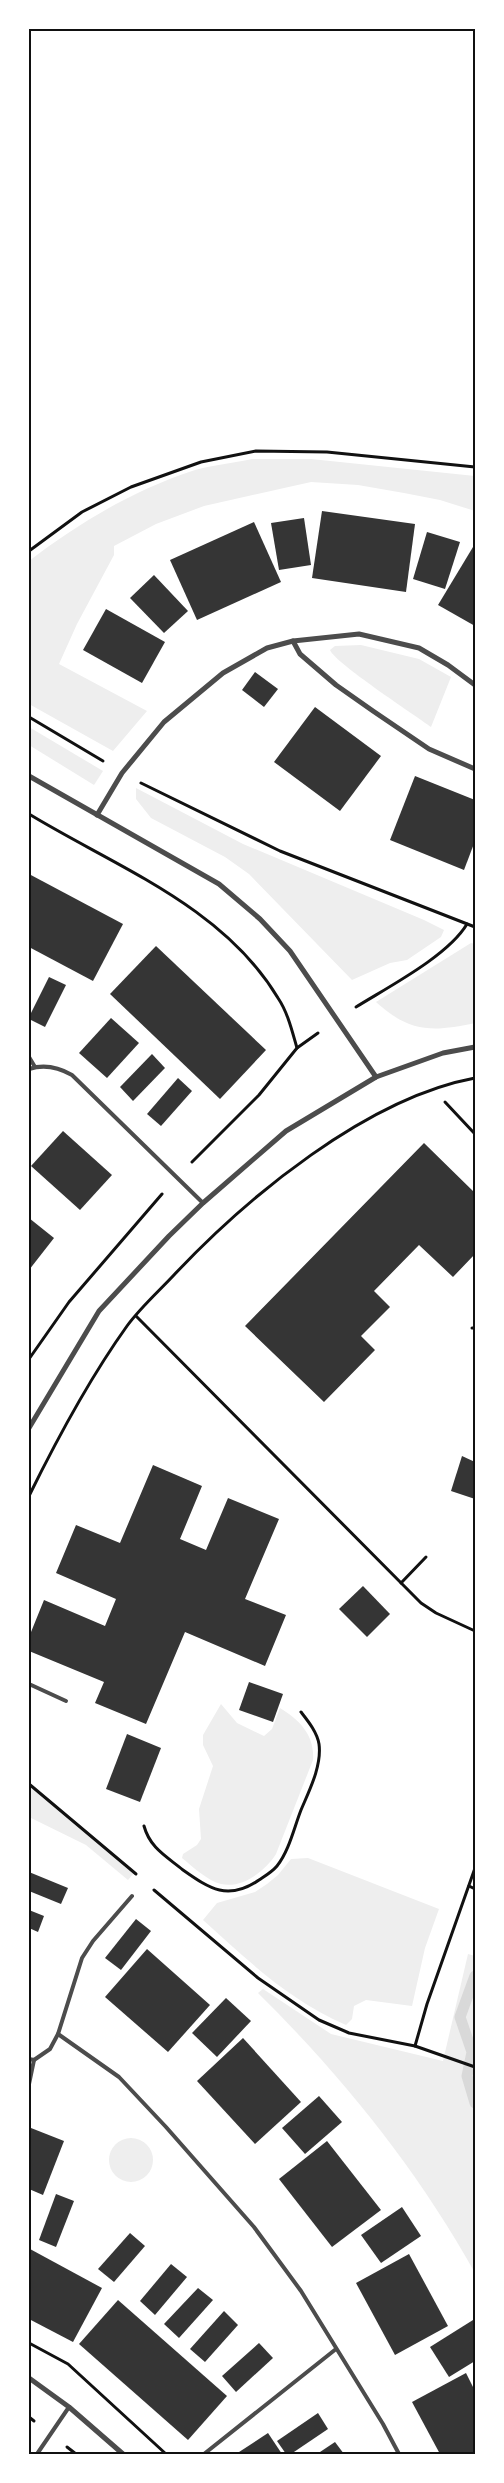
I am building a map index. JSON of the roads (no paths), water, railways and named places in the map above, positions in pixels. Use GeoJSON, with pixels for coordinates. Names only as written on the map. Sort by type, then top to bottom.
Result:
{"type":"FeatureCollection","features":[{"type":"Feature","properties":{"kind":"street"},"geometry":{"type":"LineString","coordinates":[[97,815],[122,773],[164,722],[224,673],[267,648],[293,641],[359,634],[419,648],[448,665],[475,685]]}},
{"type":"Feature","properties":{"kind":"street"},"geometry":{"type":"LineString","coordinates":[[293,641],[300,654],[365,706],[429,749],[475,769]]}},
{"type":"Feature","properties":{"kind":"street"},"geometry":{"type":"LineString","coordinates":[[29,776],[218,884],[260,919],[290,951],[376,1076]]}},
{"type":"Feature","properties":{"kind":"street"},"geometry":{"type":"LineString","coordinates":[[29,1428],[99,1311],[203,1202],[286,1131],[376,1076],[443,1053],[475,1047]]}},
{"type":"Feature","properties":{"kind":"street"},"geometry":{"type":"LineString","coordinates":[[29,2378],[68,2407],[120,2453]]}},
{"type":"Feature","properties":{"kind":"lane"},"geometry":{"type":"LineString","coordinates":[[29,1058],[36,1067]]}},
{"type":"Feature","properties":{"kind":"lane"},"geometry":{"type":"LineString","coordinates":[[29,1070],[36,1067],[59,1067],[72,1075],[203,1202]]}},
{"type":"Feature","properties":{"kind":"lane"},"geometry":{"type":"LineString","coordinates":[[29,1684],[66,1701]]}},
{"type":"Feature","properties":{"kind":"lane"},"geometry":{"type":"LineString","coordinates":[[29,2059],[34,2060],[50,2050],[58,2034],[82,1958],[132,1896]]}},
{"type":"Feature","properties":{"kind":"lane"},"geometry":{"type":"LineString","coordinates":[[58,2034],[119,2077],[254,2227],[301,2291],[383,2424],[399,2454]]}},
{"type":"Feature","properties":{"kind":"lane"},"geometry":{"type":"LineString","coordinates":[[29,2084],[34,2060]]}},
{"type":"Feature","properties":{"kind":"lane"},"geometry":{"type":"LineString","coordinates":[[204,2454],[336,2349]]}},
{"type":"Feature","properties":{"kind":"lane"},"geometry":{"type":"LineString","coordinates":[[37,2454],[68,2407]]}},
{"type":"Feature","properties":{"kind":"waterway"},"geometry":{"type":"LineString","coordinates":[[475,1976],[460,2017],[472,2052],[467,2076],[475,2103]]}}]}
